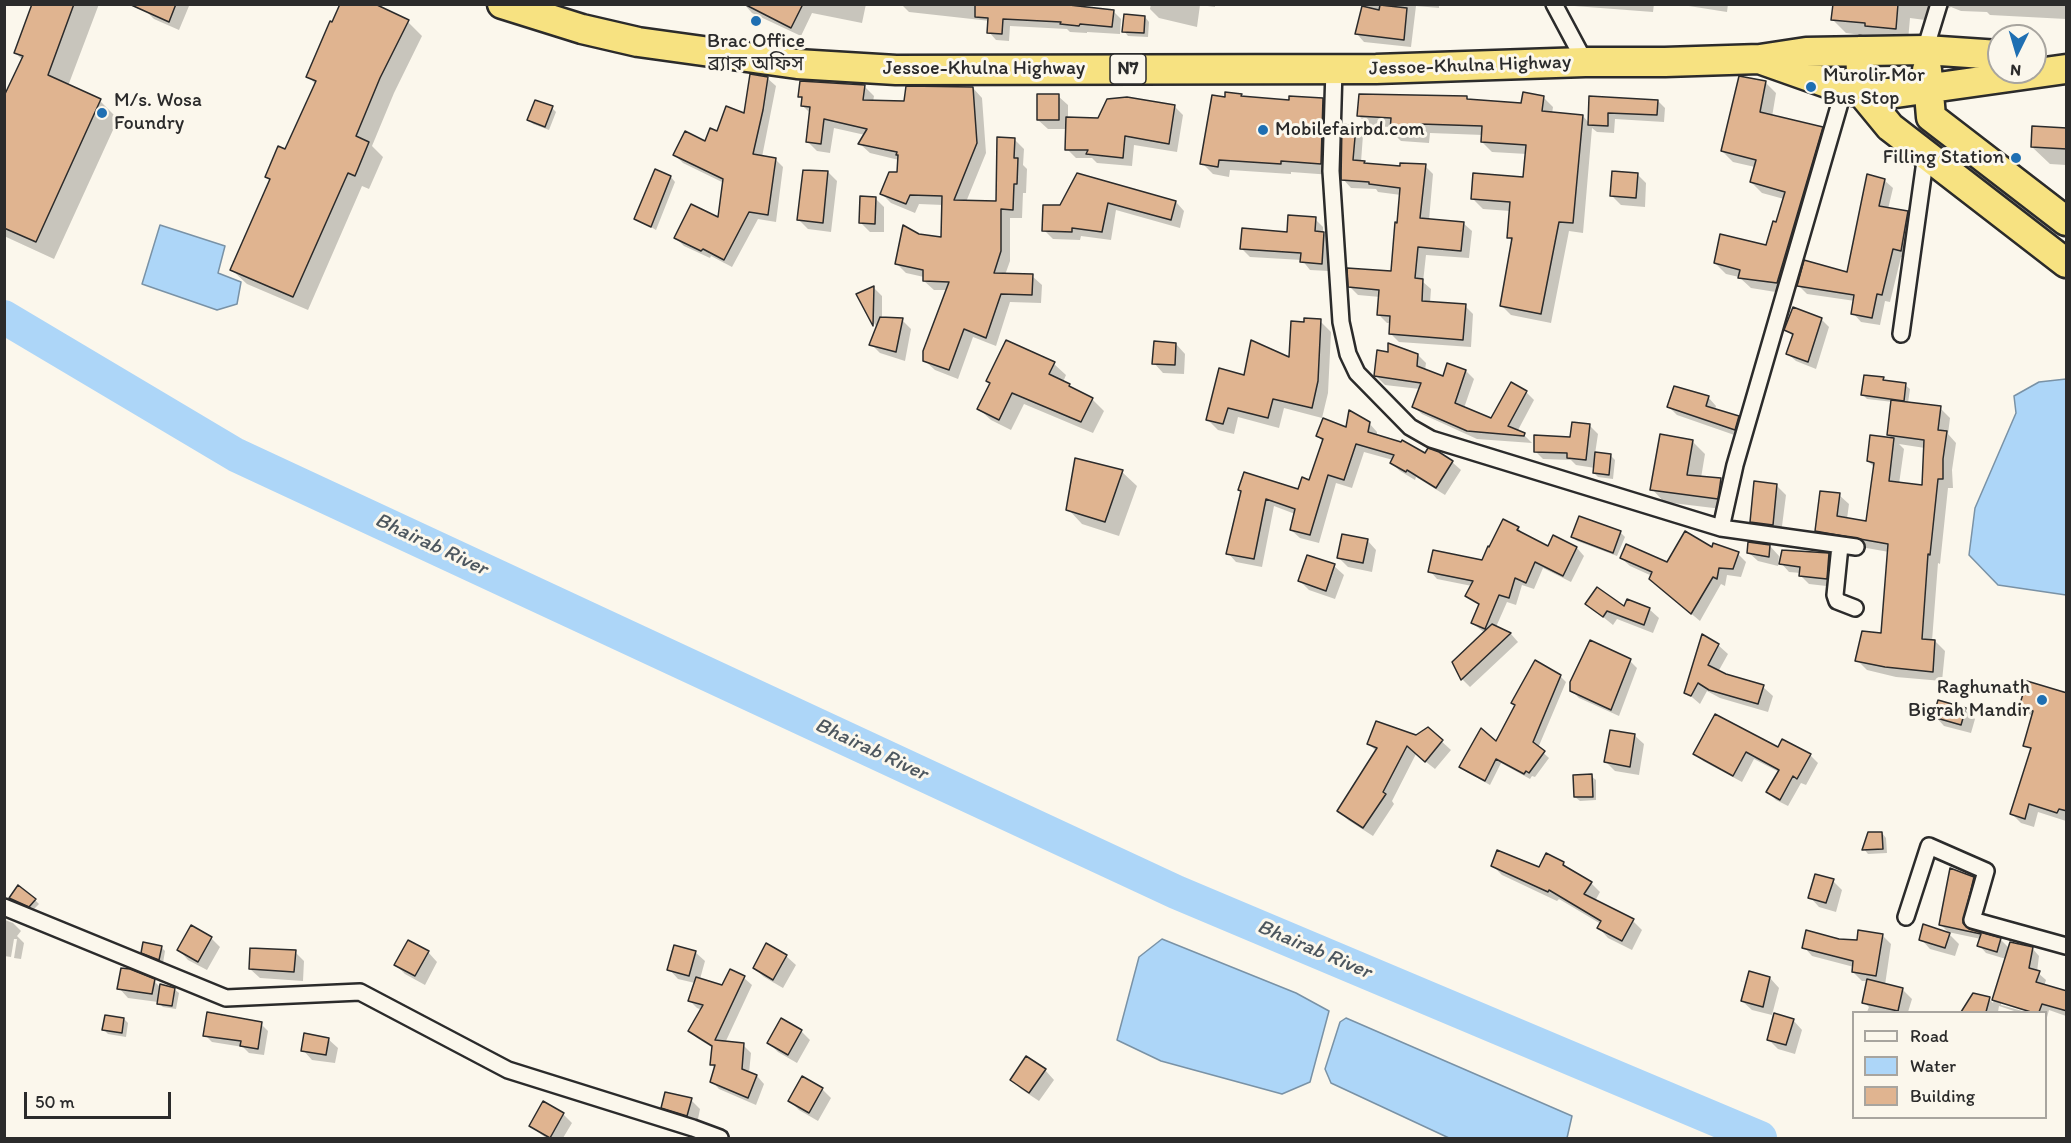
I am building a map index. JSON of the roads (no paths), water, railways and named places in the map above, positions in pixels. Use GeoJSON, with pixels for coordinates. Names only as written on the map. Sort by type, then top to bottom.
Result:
{"type":"FeatureCollection","features":[{"type":"Feature","properties":{"kind":"highway","name":"Jessoe-Khulna Highway"},"geometry":{"type":"LineString","coordinates":[[502,4],[582,29],[638,42],[796,64],[896,70],[1334,69],[1760,59]]}},
{"type":"Feature","properties":{"kind":"highway","name":"N7"},"geometry":{"type":"LineString","coordinates":[[1760,59],[1806,52],[1925,50],[1987,54]]}},
{"type":"Feature","properties":{"kind":"highway"},"geometry":{"type":"LineString","coordinates":[[1925,50],[1931,117],[2067,221]]}},
{"type":"Feature","properties":{"kind":"highway"},"geometry":{"type":"LineString","coordinates":[[1860,51],[1853,91],[1890,127],[2067,263]]}},
{"type":"Feature","properties":{"kind":"highway"},"geometry":{"type":"LineString","coordinates":[[2047,57],[2067,58]]}},
{"type":"Feature","properties":{"kind":"highway","name":"N7"},"geometry":{"type":"LineString","coordinates":[[1760,59],[1853,91],[1896,93],[2067,69]]}},
{"type":"Feature","properties":{"kind":"street"},"geometry":{"type":"LineString","coordinates":[[1554,4],[1585,62]]}},
{"type":"Feature","properties":{"kind":"street"},"geometry":{"type":"LineString","coordinates":[[1925,50],[1939,4]]}},
{"type":"Feature","properties":{"kind":"street"},"geometry":{"type":"LineString","coordinates":[[1334,69],[1331,171],[1341,322],[1348,354],[1357,373],[1410,427],[1431,439],[1721,528],[1856,547]]}},
{"type":"Feature","properties":{"kind":"street"},"geometry":{"type":"LineString","coordinates":[[1721,528],[1735,465],[1853,91]]}},
{"type":"Feature","properties":{"kind":"street"},"geometry":{"type":"LineString","coordinates":[[1901,334],[1926,154]]}},
{"type":"Feature","properties":{"kind":"street"},"geometry":{"type":"LineString","coordinates":[[1840,546],[1835,594],[1837,601],[1856,608]]}},
{"type":"Feature","properties":{"kind":"street"},"geometry":{"type":"LineString","coordinates":[[1906,917],[1929,846],[1986,871],[1972,920],[2067,946]]}},
{"type":"Feature","properties":{"kind":"street"},"geometry":{"type":"LineString","coordinates":[[4,907],[226,998],[360,992],[508,1070],[720,1138]]}},
{"type":"Feature","properties":{"kind":"water"},"geometry":{"type":"Polygon","coordinates":[[[160,225],[225,246],[218,273],[241,282],[237,304],[217,310],[142,284],[160,225]]]}},
{"type":"Feature","properties":{"kind":"water"},"geometry":{"type":"Polygon","coordinates":[[[2066,379],[2066,595],[1998,585],[1969,555],[1975,508],[2016,413],[2014,396],[2039,382],[2066,379]]]}},
{"type":"Feature","properties":{"kind":"water"},"geometry":{"type":"Polygon","coordinates":[[[1162,939],[1296,993],[1329,1011],[1310,1082],[1282,1094],[1161,1061],[1117,1040],[1139,957],[1162,939]]]}},
{"type":"Feature","properties":{"kind":"water"},"geometry":{"type":"Polygon","coordinates":[[[1346,1018],[1572,1116],[1567,1138],[1449,1138],[1331,1083],[1325,1069],[1340,1022],[1346,1018]]]}},
{"type":"Feature","properties":{"kind":"waterway","name":"Bhairab River"},"geometry":{"type":"LineString","coordinates":[[4,317],[236,455],[1176,892],[1760,1138]]}},
{"type":"Feature","properties":{"kind":"place","name":"Brac Office ব্র্যাক অফিস"},"geometry":{"type":"Point","coordinates":[756,21]}},
{"type":"Feature","properties":{"kind":"place","name":"Murolir Mor Bus Stop"},"geometry":{"type":"Point","coordinates":[1811,87]}},
{"type":"Feature","properties":{"kind":"place","name":"M/s. Wosa Foundry"},"geometry":{"type":"Point","coordinates":[102,113]}},
{"type":"Feature","properties":{"kind":"place","name":"Mobilefairbd.com"},"geometry":{"type":"Point","coordinates":[1263,130]}},
{"type":"Feature","properties":{"kind":"place","name":"Filling Station"},"geometry":{"type":"Point","coordinates":[2016,158]}},
{"type":"Feature","properties":{"kind":"place","name":"Raghunath Bigrah Mandir"},"geometry":{"type":"Point","coordinates":[2042,700]}}]}
